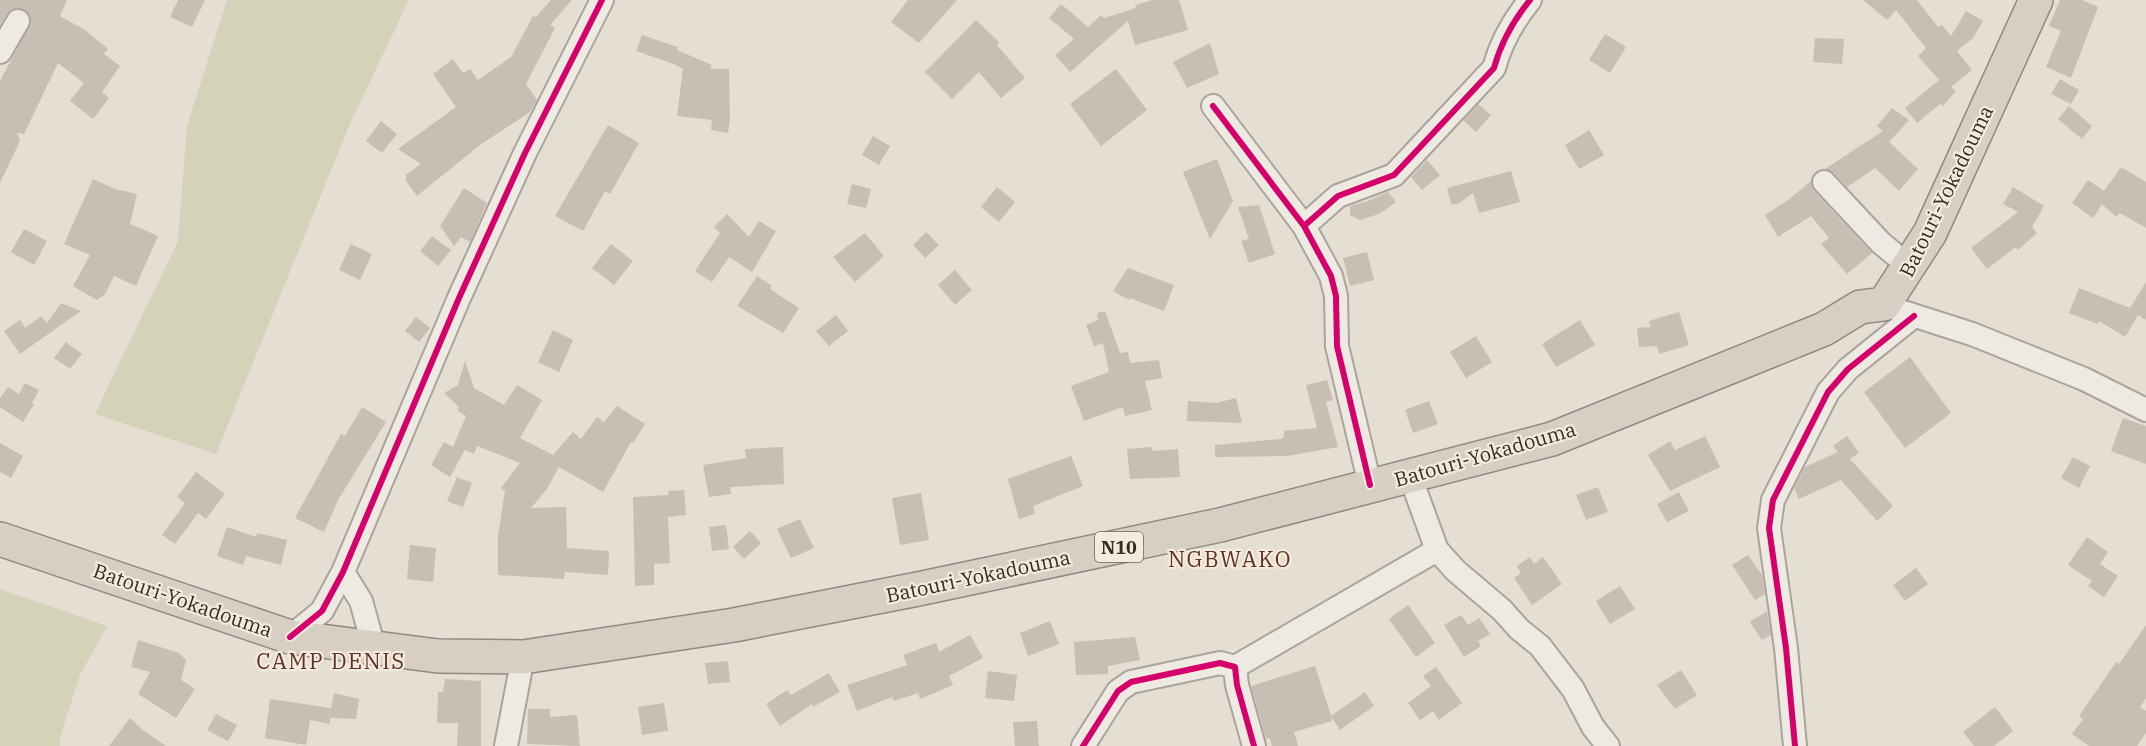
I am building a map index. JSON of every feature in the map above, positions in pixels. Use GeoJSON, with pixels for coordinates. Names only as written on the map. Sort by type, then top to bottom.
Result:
{"type":"FeatureCollection","features":[{"type":"Feature","properties":{"kind":"highway","name":"Batouri-Yokadouma"},"geometry":{"type":"LineString","coordinates":[[0,539],[290,637],[438,656],[523,657],[686,634],[918,590],[1220,525],[1552,439],[1824,329],[1860,307],[1899,310],[1910,267],[1930,233],[2036,0]]}},
{"type":"Feature","properties":{"kind":"street"},"geometry":{"type":"LineString","coordinates":[[290,637],[322,611],[343,572],[381,479],[506,194],[602,0]]}},
{"type":"Feature","properties":{"kind":"street"},"geometry":{"type":"LineString","coordinates":[[1304,226],[1338,196],[1394,175],[1494,68],[1500,46],[1517,16],[1530,0]]}},
{"type":"Feature","properties":{"kind":"street"},"geometry":{"type":"LineString","coordinates":[[0,52],[18,21]]}},
{"type":"Feature","properties":{"kind":"street"},"geometry":{"type":"LineString","coordinates":[[1213,106],[1304,226],[1331,276],[1336,296],[1337,346],[1370,485]]}},
{"type":"Feature","properties":{"kind":"street"},"geometry":{"type":"LineString","coordinates":[[1824,182],[1881,243],[1910,267]]}},
{"type":"Feature","properties":{"kind":"street"},"geometry":{"type":"LineString","coordinates":[[1795,746],[1786,648],[1769,528],[1773,500],[1828,392],[1899,310],[1972,334],[2084,379],[2146,410]]}},
{"type":"Feature","properties":{"kind":"street"},"geometry":{"type":"LineString","coordinates":[[1410,476],[1437,550],[1519,629],[1540,646],[1573,689],[1593,727],[1608,746]]}},
{"type":"Feature","properties":{"kind":"street"},"geometry":{"type":"LineString","coordinates":[[1083,746],[1119,691],[1131,681],[1220,663],[1235,667],[1437,550]]}},
{"type":"Feature","properties":{"kind":"street"},"geometry":{"type":"LineString","coordinates":[[343,572],[361,601],[374,648]]}},
{"type":"Feature","properties":{"kind":"street"},"geometry":{"type":"LineString","coordinates":[[506,746],[523,657]]}},
{"type":"Feature","properties":{"kind":"street"},"geometry":{"type":"LineString","coordinates":[[1235,667],[1237,685],[1254,746]]}},
{"type":"Feature","properties":{"kind":"shaded area"},"geometry":{"type":"Polygon","coordinates":[[[227,0],[409,0],[351,121],[216,454],[95,414],[178,241],[187,126],[227,0]]]}},
{"type":"Feature","properties":{"kind":"shaded area"},"geometry":{"type":"Polygon","coordinates":[[[0,589],[107,626],[80,675],[60,737],[60,746],[0,746],[0,589]]]}},
{"type":"Feature","properties":{"kind":"building"},"geometry":{"type":"Polygon","coordinates":[[[0,0],[67,0],[60,16],[85,30],[108,49],[104,54],[120,66],[102,92],[109,98],[93,119],[70,101],[84,83],[58,63],[24,134],[17,133],[20,141],[0,183],[0,81],[31,22],[29,14],[17,8],[7,14],[0,25],[0,0]]]}},
{"type":"Feature","properties":{"kind":"building"},"geometry":{"type":"Polygon","coordinates":[[[178,0],[205,0],[192,27],[170,17],[178,0]]]}},
{"type":"Feature","properties":{"kind":"building"},"geometry":{"type":"Polygon","coordinates":[[[551,0],[572,0],[550,25],[555,28],[526,84],[537,100],[530,112],[480,145],[417,196],[406,181],[406,175],[421,164],[398,149],[456,107],[433,74],[453,59],[463,73],[470,69],[478,80],[511,57],[533,16],[536,17],[551,0]]]}},
{"type":"Feature","properties":{"kind":"building"},"geometry":{"type":"Polygon","coordinates":[[[908,0],[957,0],[919,43],[891,22],[908,0]]]}},
{"type":"Feature","properties":{"kind":"building"},"geometry":{"type":"Polygon","coordinates":[[[1153,0],[1179,0],[1188,30],[1135,45],[1128,21],[1070,72],[1055,55],[1074,39],[1049,18],[1061,4],[1088,27],[1101,15],[1104,18],[1153,0]]]}},
{"type":"Feature","properties":{"kind":"building"},"geometry":{"type":"Polygon","coordinates":[[[1863,0],[1917,0],[1938,27],[1942,25],[1951,36],[1966,11],[1983,21],[1973,38],[1957,51],[1972,70],[1951,87],[1956,91],[1943,106],[1940,104],[1917,123],[1905,108],[1939,80],[1918,56],[1926,48],[1896,10],[1887,20],[1863,0]]]}},
{"type":"Feature","properties":{"kind":"building"},"geometry":{"type":"Polygon","coordinates":[[[2060,0],[2082,0],[2098,7],[2071,78],[2046,67],[2061,31],[2049,26],[2060,0]]]}},
{"type":"Feature","properties":{"kind":"building"},"geometry":{"type":"Polygon","coordinates":[[[976,20],[999,42],[997,45],[1025,78],[1001,98],[979,72],[952,99],[925,72],[976,20]]]}},
{"type":"Feature","properties":{"kind":"building"},"geometry":{"type":"Polygon","coordinates":[[[1605,34],[1626,47],[1610,73],[1589,60],[1605,34]]]}},
{"type":"Feature","properties":{"kind":"building"},"geometry":{"type":"Polygon","coordinates":[[[642,35],[678,47],[677,50],[712,65],[710,69],[729,69],[728,133],[711,130],[712,120],[677,116],[683,69],[636,51],[642,35]]]}},
{"type":"Feature","properties":{"kind":"building"},"geometry":{"type":"Polygon","coordinates":[[[1815,38],[1844,39],[1842,64],[1813,62],[1815,38]]]}},
{"type":"Feature","properties":{"kind":"building"},"geometry":{"type":"Polygon","coordinates":[[[1210,43],[1219,74],[1187,88],[1173,62],[1210,43]]]}},
{"type":"Feature","properties":{"kind":"building"},"geometry":{"type":"Polygon","coordinates":[[[1116,69],[1147,110],[1101,146],[1070,104],[1116,69]]]}},
{"type":"Feature","properties":{"kind":"building"},"geometry":{"type":"Polygon","coordinates":[[[2060,79],[2079,90],[2071,104],[2051,94],[2060,79]]]}},
{"type":"Feature","properties":{"kind":"building"},"geometry":{"type":"Polygon","coordinates":[[[1478,104],[1491,115],[1476,132],[1463,120],[1478,104]]]}},
{"type":"Feature","properties":{"kind":"building"},"geometry":{"type":"Polygon","coordinates":[[[2069,106],[2092,126],[2082,139],[2058,119],[2069,106]]]}},
{"type":"Feature","properties":{"kind":"building"},"geometry":{"type":"Polygon","coordinates":[[[1892,108],[1909,120],[1889,142],[1918,169],[1899,191],[1875,168],[1847,187],[1834,173],[1825,169],[1883,131],[1877,126],[1892,108]]]}},
{"type":"Feature","properties":{"kind":"building"},"geometry":{"type":"Polygon","coordinates":[[[381,121],[397,134],[382,153],[366,141],[381,121]]]}},
{"type":"Feature","properties":{"kind":"building"},"geometry":{"type":"Polygon","coordinates":[[[608,125],[639,143],[610,194],[605,191],[583,231],[555,216],[608,125]]]}},
{"type":"Feature","properties":{"kind":"building"},"geometry":{"type":"Polygon","coordinates":[[[1589,130],[1604,155],[1579,169],[1565,145],[1589,130]]]}},
{"type":"Feature","properties":{"kind":"building"},"geometry":{"type":"Polygon","coordinates":[[[873,136],[890,146],[879,165],[862,155],[873,136]]]}},
{"type":"Feature","properties":{"kind":"building"},"geometry":{"type":"Polygon","coordinates":[[[1217,159],[1233,201],[1210,239],[1183,172],[1217,159]]]}},
{"type":"Feature","properties":{"kind":"building"},"geometry":{"type":"Polygon","coordinates":[[[1427,160],[1440,175],[1422,190],[1411,177],[1427,160]]]}},
{"type":"Feature","properties":{"kind":"building"},"geometry":{"type":"Polygon","coordinates":[[[2121,167],[2146,182],[2146,228],[2120,213],[2116,217],[2102,204],[2093,218],[2072,203],[2088,180],[2104,191],[2121,167]]]}},
{"type":"Feature","properties":{"kind":"building"},"geometry":{"type":"Polygon","coordinates":[[[1511,171],[1520,202],[1479,213],[1473,193],[1458,204],[1451,204],[1447,188],[1511,171]]]}},
{"type":"Feature","properties":{"kind":"building"},"geometry":{"type":"Polygon","coordinates":[[[93,179],[115,189],[137,194],[130,224],[158,236],[136,286],[114,276],[105,294],[97,300],[73,286],[90,255],[64,244],[93,179]]]}},
{"type":"Feature","properties":{"kind":"building"},"geometry":{"type":"Polygon","coordinates":[[[1811,181],[1814,191],[1872,253],[1847,274],[1821,244],[1829,238],[1811,216],[1778,237],[1765,215],[1811,181]]]}},
{"type":"Feature","properties":{"kind":"building"},"geometry":{"type":"Polygon","coordinates":[[[852,184],[871,189],[866,208],[847,204],[852,184]]]}},
{"type":"Feature","properties":{"kind":"building"},"geometry":{"type":"Polygon","coordinates":[[[997,187],[1015,202],[999,222],[981,207],[997,187]]]}},
{"type":"Feature","properties":{"kind":"building"},"geometry":{"type":"Polygon","coordinates":[[[2013,187],[2044,206],[2032,227],[2037,233],[2018,250],[2016,247],[1987,269],[1971,248],[2018,212],[2003,204],[2013,187]]]}},
{"type":"Feature","properties":{"kind":"building"},"geometry":{"type":"Polygon","coordinates":[[[464,188],[487,203],[470,242],[461,237],[454,246],[440,226],[464,188]]]}},
{"type":"Feature","properties":{"kind":"building"},"geometry":{"type":"Polygon","coordinates":[[[1388,192],[1396,202],[1379,214],[1360,220],[1350,215],[1350,206],[1388,192]]]}},
{"type":"Feature","properties":{"kind":"building"},"geometry":{"type":"Polygon","coordinates":[[[1259,205],[1275,254],[1249,263],[1241,241],[1249,239],[1238,207],[1259,205]]]}},
{"type":"Feature","properties":{"kind":"building"},"geometry":{"type":"Polygon","coordinates":[[[727,214],[749,237],[759,221],[776,231],[752,272],[729,257],[712,282],[695,271],[720,233],[714,227],[727,214]]]}},
{"type":"Feature","properties":{"kind":"building"},"geometry":{"type":"Polygon","coordinates":[[[24,229],[47,241],[34,265],[11,252],[24,229]]]}},
{"type":"Feature","properties":{"kind":"building"},"geometry":{"type":"Polygon","coordinates":[[[926,232],[939,245],[925,258],[913,245],[926,232]]]}},
{"type":"Feature","properties":{"kind":"building"},"geometry":{"type":"Polygon","coordinates":[[[865,233],[884,256],[855,282],[833,257],[865,233]]]}},
{"type":"Feature","properties":{"kind":"building"},"geometry":{"type":"Polygon","coordinates":[[[432,236],[451,250],[438,266],[420,251],[432,236]]]}},
{"type":"Feature","properties":{"kind":"building"},"geometry":{"type":"Polygon","coordinates":[[[351,244],[372,254],[360,280],[339,270],[351,244]]]}},
{"type":"Feature","properties":{"kind":"building"},"geometry":{"type":"Polygon","coordinates":[[[611,244],[633,261],[614,285],[592,268],[611,244]]]}},
{"type":"Feature","properties":{"kind":"building"},"geometry":{"type":"Polygon","coordinates":[[[1367,252],[1374,280],[1350,286],[1343,258],[1367,252]]]}},
{"type":"Feature","properties":{"kind":"building"},"geometry":{"type":"Polygon","coordinates":[[[1128,268],[1174,285],[1164,311],[1130,298],[1129,300],[1113,291],[1128,268]]]}},
{"type":"Feature","properties":{"kind":"building"},"geometry":{"type":"Polygon","coordinates":[[[955,270],[972,290],[955,305],[938,285],[955,270]]]}},
{"type":"Feature","properties":{"kind":"building"},"geometry":{"type":"Polygon","coordinates":[[[757,276],[772,286],[770,289],[799,308],[783,333],[737,306],[757,276]]]}},
{"type":"Feature","properties":{"kind":"building"},"geometry":{"type":"Polygon","coordinates":[[[2146,282],[2146,320],[2138,315],[2125,337],[2099,321],[2098,324],[2069,313],[2079,288],[2130,308],[2146,282]]]}},
{"type":"Feature","properties":{"kind":"building"},"geometry":{"type":"Polygon","coordinates":[[[61,303],[81,311],[20,354],[4,331],[20,320],[25,328],[41,316],[47,323],[61,303]]]}},
{"type":"Feature","properties":{"kind":"building"},"geometry":{"type":"Polygon","coordinates":[[[1105,311],[1120,353],[1128,352],[1130,363],[1159,360],[1162,378],[1145,381],[1152,410],[1125,416],[1123,407],[1084,421],[1071,386],[1109,372],[1103,343],[1094,346],[1086,325],[1098,320],[1097,313],[1105,311]]]}},
{"type":"Feature","properties":{"kind":"building"},"geometry":{"type":"Polygon","coordinates":[[[1679,312],[1689,345],[1659,354],[1657,346],[1639,347],[1637,328],[1651,327],[1649,321],[1679,312]]]}},
{"type":"Feature","properties":{"kind":"building"},"geometry":{"type":"Polygon","coordinates":[[[836,315],[848,331],[829,346],[816,331],[836,315]]]}},
{"type":"Feature","properties":{"kind":"building"},"geometry":{"type":"Polygon","coordinates":[[[416,317],[430,328],[419,342],[405,331],[416,317]]]}},
{"type":"Feature","properties":{"kind":"building"},"geometry":{"type":"Polygon","coordinates":[[[1580,320],[1595,345],[1556,367],[1542,344],[1580,320]]]}},
{"type":"Feature","properties":{"kind":"building"},"geometry":{"type":"Polygon","coordinates":[[[553,330],[573,340],[559,372],[538,362],[553,330]]]}},
{"type":"Feature","properties":{"kind":"building"},"geometry":{"type":"Polygon","coordinates":[[[1476,336],[1492,362],[1466,378],[1450,352],[1476,336]]]}},
{"type":"Feature","properties":{"kind":"building"},"geometry":{"type":"Polygon","coordinates":[[[66,342],[82,354],[70,369],[54,358],[66,342]]]}},
{"type":"Feature","properties":{"kind":"building"},"geometry":{"type":"Polygon","coordinates":[[[1910,357],[1951,413],[1905,448],[1864,392],[1910,357]]]}},
{"type":"Feature","properties":{"kind":"building"},"geometry":{"type":"Polygon","coordinates":[[[465,361],[474,388],[504,405],[517,385],[542,400],[520,438],[553,455],[573,432],[581,439],[597,417],[604,422],[617,406],[645,424],[633,443],[631,442],[603,492],[559,467],[547,489],[531,508],[566,507],[567,548],[609,551],[608,575],[565,572],[564,579],[498,575],[498,536],[505,491],[501,488],[520,463],[477,446],[474,454],[465,450],[450,477],[431,465],[444,442],[453,447],[466,416],[457,410],[459,407],[444,393],[458,385],[465,361]]]}},
{"type":"Feature","properties":{"kind":"building"},"geometry":{"type":"Polygon","coordinates":[[[1327,380],[1333,400],[1326,402],[1338,447],[1287,456],[1215,457],[1215,445],[1281,439],[1284,437],[1284,431],[1317,428],[1306,385],[1327,380]]]}},
{"type":"Feature","properties":{"kind":"building"},"geometry":{"type":"Polygon","coordinates":[[[25,383],[39,390],[23,422],[0,407],[0,398],[8,387],[19,394],[25,383]]]}},
{"type":"Feature","properties":{"kind":"building"},"geometry":{"type":"Polygon","coordinates":[[[1236,398],[1242,423],[1187,421],[1188,401],[1216,403],[1236,398]]]}},
{"type":"Feature","properties":{"kind":"building"},"geometry":{"type":"Polygon","coordinates":[[[1429,401],[1438,424],[1413,433],[1405,410],[1429,401]]]}},
{"type":"Feature","properties":{"kind":"building"},"geometry":{"type":"Polygon","coordinates":[[[362,407],[386,422],[338,500],[324,532],[295,518],[341,434],[345,436],[362,407]]]}},
{"type":"Feature","properties":{"kind":"building"},"geometry":{"type":"Polygon","coordinates":[[[2123,418],[2146,426],[2146,464],[2111,451],[2123,418]]]}},
{"type":"Feature","properties":{"kind":"building"},"geometry":{"type":"Polygon","coordinates":[[[1705,436],[1720,467],[1670,491],[1648,455],[1670,441],[1675,450],[1705,436]]]}},
{"type":"Feature","properties":{"kind":"building"},"geometry":{"type":"Polygon","coordinates":[[[1847,436],[1859,453],[1850,459],[1893,506],[1877,521],[1841,480],[1799,499],[1794,488],[1805,467],[1838,452],[1833,446],[1847,436]]]}},
{"type":"Feature","properties":{"kind":"building"},"geometry":{"type":"Polygon","coordinates":[[[0,443],[23,456],[11,478],[0,472],[0,443]]]}},
{"type":"Feature","properties":{"kind":"building"},"geometry":{"type":"Polygon","coordinates":[[[783,447],[784,484],[730,487],[731,494],[709,497],[703,465],[746,458],[745,449],[783,447]]]}},
{"type":"Feature","properties":{"kind":"building"},"geometry":{"type":"Polygon","coordinates":[[[1152,447],[1152,451],[1178,449],[1180,477],[1130,479],[1127,449],[1152,447]]]}},
{"type":"Feature","properties":{"kind":"building"},"geometry":{"type":"Polygon","coordinates":[[[1071,456],[1083,486],[1033,506],[1035,514],[1019,519],[1008,479],[1071,456]]]}},
{"type":"Feature","properties":{"kind":"building"},"geometry":{"type":"Polygon","coordinates":[[[2073,457],[2090,466],[2079,488],[2061,478],[2073,457]]]}},
{"type":"Feature","properties":{"kind":"building"},"geometry":{"type":"Polygon","coordinates":[[[196,472],[225,494],[206,519],[198,513],[175,544],[162,535],[185,503],[177,497],[196,472]]]}},
{"type":"Feature","properties":{"kind":"building"},"geometry":{"type":"Polygon","coordinates":[[[457,477],[472,483],[463,507],[447,501],[457,477]]]}},
{"type":"Feature","properties":{"kind":"building"},"geometry":{"type":"Polygon","coordinates":[[[1598,487],[1608,512],[1586,520],[1576,495],[1598,487]]]}},
{"type":"Feature","properties":{"kind":"building"},"geometry":{"type":"Polygon","coordinates":[[[684,490],[686,515],[668,517],[670,563],[654,564],[654,585],[635,586],[633,497],[669,495],[668,491],[684,490]]]}},
{"type":"Feature","properties":{"kind":"building"},"geometry":{"type":"Polygon","coordinates":[[[1679,492],[1689,511],[1667,522],[1657,504],[1679,492]]]}},
{"type":"Feature","properties":{"kind":"building"},"geometry":{"type":"Polygon","coordinates":[[[921,493],[929,540],[900,545],[892,498],[921,493]]]}},
{"type":"Feature","properties":{"kind":"building"},"geometry":{"type":"Polygon","coordinates":[[[800,519],[814,548],[791,558],[777,529],[800,519]]]}},
{"type":"Feature","properties":{"kind":"building"},"geometry":{"type":"Polygon","coordinates":[[[726,525],[729,549],[712,551],[709,527],[726,525]]]}},
{"type":"Feature","properties":{"kind":"building"},"geometry":{"type":"Polygon","coordinates":[[[227,527],[256,537],[257,533],[287,540],[281,565],[246,556],[243,565],[217,556],[227,527]]]}},
{"type":"Feature","properties":{"kind":"building"},"geometry":{"type":"Polygon","coordinates":[[[750,531],[761,543],[744,559],[733,547],[750,531]]]}},
{"type":"Feature","properties":{"kind":"building"},"geometry":{"type":"Polygon","coordinates":[[[2087,537],[2108,552],[2100,564],[2118,576],[2104,597],[2088,586],[2092,581],[2068,565],[2087,537]]]}},
{"type":"Feature","properties":{"kind":"building"},"geometry":{"type":"Polygon","coordinates":[[[410,545],[436,548],[433,582],[407,579],[410,545]]]}},
{"type":"Feature","properties":{"kind":"building"},"geometry":{"type":"Polygon","coordinates":[[[1748,555],[1762,575],[1765,594],[1755,600],[1732,565],[1748,555]]]}},
{"type":"Feature","properties":{"kind":"building"},"geometry":{"type":"Polygon","coordinates":[[[1530,557],[1534,564],[1543,557],[1562,584],[1532,605],[1514,578],[1521,573],[1517,566],[1530,557]]]}},
{"type":"Feature","properties":{"kind":"building"},"geometry":{"type":"Polygon","coordinates":[[[1916,568],[1928,584],[1905,601],[1893,585],[1916,568]]]}},
{"type":"Feature","properties":{"kind":"building"},"geometry":{"type":"Polygon","coordinates":[[[1620,586],[1635,609],[1610,624],[1596,601],[1620,586]]]}},
{"type":"Feature","properties":{"kind":"building"},"geometry":{"type":"Polygon","coordinates":[[[1408,605],[1435,643],[1416,657],[1389,619],[1408,605]]]}},
{"type":"Feature","properties":{"kind":"building"},"geometry":{"type":"Polygon","coordinates":[[[1767,611],[1771,635],[1762,640],[1750,622],[1767,611]]]}},
{"type":"Feature","properties":{"kind":"building"},"geometry":{"type":"Polygon","coordinates":[[[1461,615],[1468,625],[1479,618],[1490,634],[1478,641],[1481,646],[1464,657],[1444,625],[1461,615]]]}},
{"type":"Feature","properties":{"kind":"building"},"geometry":{"type":"Polygon","coordinates":[[[1050,621],[1059,644],[1028,656],[1020,633],[1050,621]]]}},
{"type":"Feature","properties":{"kind":"building"},"geometry":{"type":"Polygon","coordinates":[[[2146,625],[2146,698],[2140,707],[2146,711],[2146,733],[2137,746],[2089,746],[2072,734],[2083,719],[2079,716],[2116,662],[2119,664],[2146,625]]]}},
{"type":"Feature","properties":{"kind":"building"},"geometry":{"type":"Polygon","coordinates":[[[970,635],[983,658],[949,676],[953,685],[920,699],[918,693],[894,701],[892,697],[857,711],[847,685],[907,665],[903,655],[936,643],[939,652],[970,635]]]}},
{"type":"Feature","properties":{"kind":"building"},"geometry":{"type":"Polygon","coordinates":[[[1135,637],[1140,660],[1108,666],[1108,674],[1076,675],[1074,642],[1135,637]]]}},
{"type":"Feature","properties":{"kind":"building"},"geometry":{"type":"Polygon","coordinates":[[[138,640],[179,653],[186,660],[181,680],[195,689],[176,718],[138,694],[150,672],[131,667],[138,640]]]}},
{"type":"Feature","properties":{"kind":"building"},"geometry":{"type":"Polygon","coordinates":[[[728,661],[730,682],[708,684],[705,663],[728,661]]]}},
{"type":"Feature","properties":{"kind":"building"},"geometry":{"type":"Polygon","coordinates":[[[1315,666],[1332,721],[1294,732],[1298,746],[1272,746],[1270,738],[1266,739],[1251,686],[1315,666]]]}},
{"type":"Feature","properties":{"kind":"building"},"geometry":{"type":"Polygon","coordinates":[[[1436,667],[1462,703],[1439,720],[1433,711],[1420,720],[1408,703],[1431,686],[1423,676],[1436,667]]]}},
{"type":"Feature","properties":{"kind":"building"},"geometry":{"type":"Polygon","coordinates":[[[1681,670],[1697,695],[1675,709],[1657,685],[1681,670]]]}},
{"type":"Feature","properties":{"kind":"building"},"geometry":{"type":"Polygon","coordinates":[[[988,671],[1017,675],[1014,701],[985,698],[988,671]]]}},
{"type":"Feature","properties":{"kind":"building"},"geometry":{"type":"Polygon","coordinates":[[[829,673],[840,692],[813,707],[812,704],[780,726],[766,704],[787,690],[791,695],[829,673]]]}},
{"type":"Feature","properties":{"kind":"building"},"geometry":{"type":"Polygon","coordinates":[[[445,679],[481,681],[481,746],[457,746],[458,723],[437,723],[438,692],[443,692],[445,679]]]}},
{"type":"Feature","properties":{"kind":"building"},"geometry":{"type":"Polygon","coordinates":[[[1365,692],[1374,706],[1340,730],[1331,716],[1365,692]]]}},
{"type":"Feature","properties":{"kind":"building"},"geometry":{"type":"Polygon","coordinates":[[[334,693],[359,699],[356,719],[330,718],[330,724],[310,720],[306,745],[265,738],[270,699],[331,708],[334,693]]]}},
{"type":"Feature","properties":{"kind":"building"},"geometry":{"type":"Polygon","coordinates":[[[664,703],[668,731],[642,735],[638,707],[664,703]]]}},
{"type":"Feature","properties":{"kind":"building"},"geometry":{"type":"Polygon","coordinates":[[[1995,707],[2013,731],[1994,746],[1974,746],[1963,732],[1995,707]]]}},
{"type":"Feature","properties":{"kind":"building"},"geometry":{"type":"Polygon","coordinates":[[[528,709],[550,709],[550,717],[577,715],[580,746],[527,744],[528,709]]]}},
{"type":"Feature","properties":{"kind":"building"},"geometry":{"type":"Polygon","coordinates":[[[216,714],[237,725],[228,741],[207,730],[216,714]]]}},
{"type":"Feature","properties":{"kind":"building"},"geometry":{"type":"Polygon","coordinates":[[[130,718],[144,731],[166,746],[109,746],[130,718]]]}},
{"type":"Feature","properties":{"kind":"building"},"geometry":{"type":"Polygon","coordinates":[[[1037,721],[1039,746],[1015,746],[1013,722],[1037,721]]]}},
{"type":"Feature","properties":{"kind":"cycle path"},"geometry":{"type":"LineString","coordinates":[[290,637],[322,611],[343,572],[459,298],[525,153],[602,0]]}},
{"type":"Feature","properties":{"kind":"cycle path"},"geometry":{"type":"LineString","coordinates":[[1304,226],[1338,196],[1394,175],[1494,68],[1508,32],[1530,0]]}},
{"type":"Feature","properties":{"kind":"cycle path"},"geometry":{"type":"LineString","coordinates":[[1213,106],[1304,226],[1331,276],[1336,296],[1337,346],[1370,485]]}},
{"type":"Feature","properties":{"kind":"cycle path"},"geometry":{"type":"LineString","coordinates":[[1795,746],[1786,648],[1769,528],[1773,500],[1828,392],[1848,369],[1914,316]]}},
{"type":"Feature","properties":{"kind":"cycle path"},"geometry":{"type":"LineString","coordinates":[[1083,746],[1118,691],[1131,682],[1220,663],[1235,667],[1237,685],[1254,746]]}},
{"type":"Feature","properties":{"kind":"district","name":"NGBWAKO"},"geometry":{"type":"Point","coordinates":[1230,558]}},
{"type":"Feature","properties":{"kind":"district","name":"CAMP DENIS"},"geometry":{"type":"Point","coordinates":[331,660]}}]}
